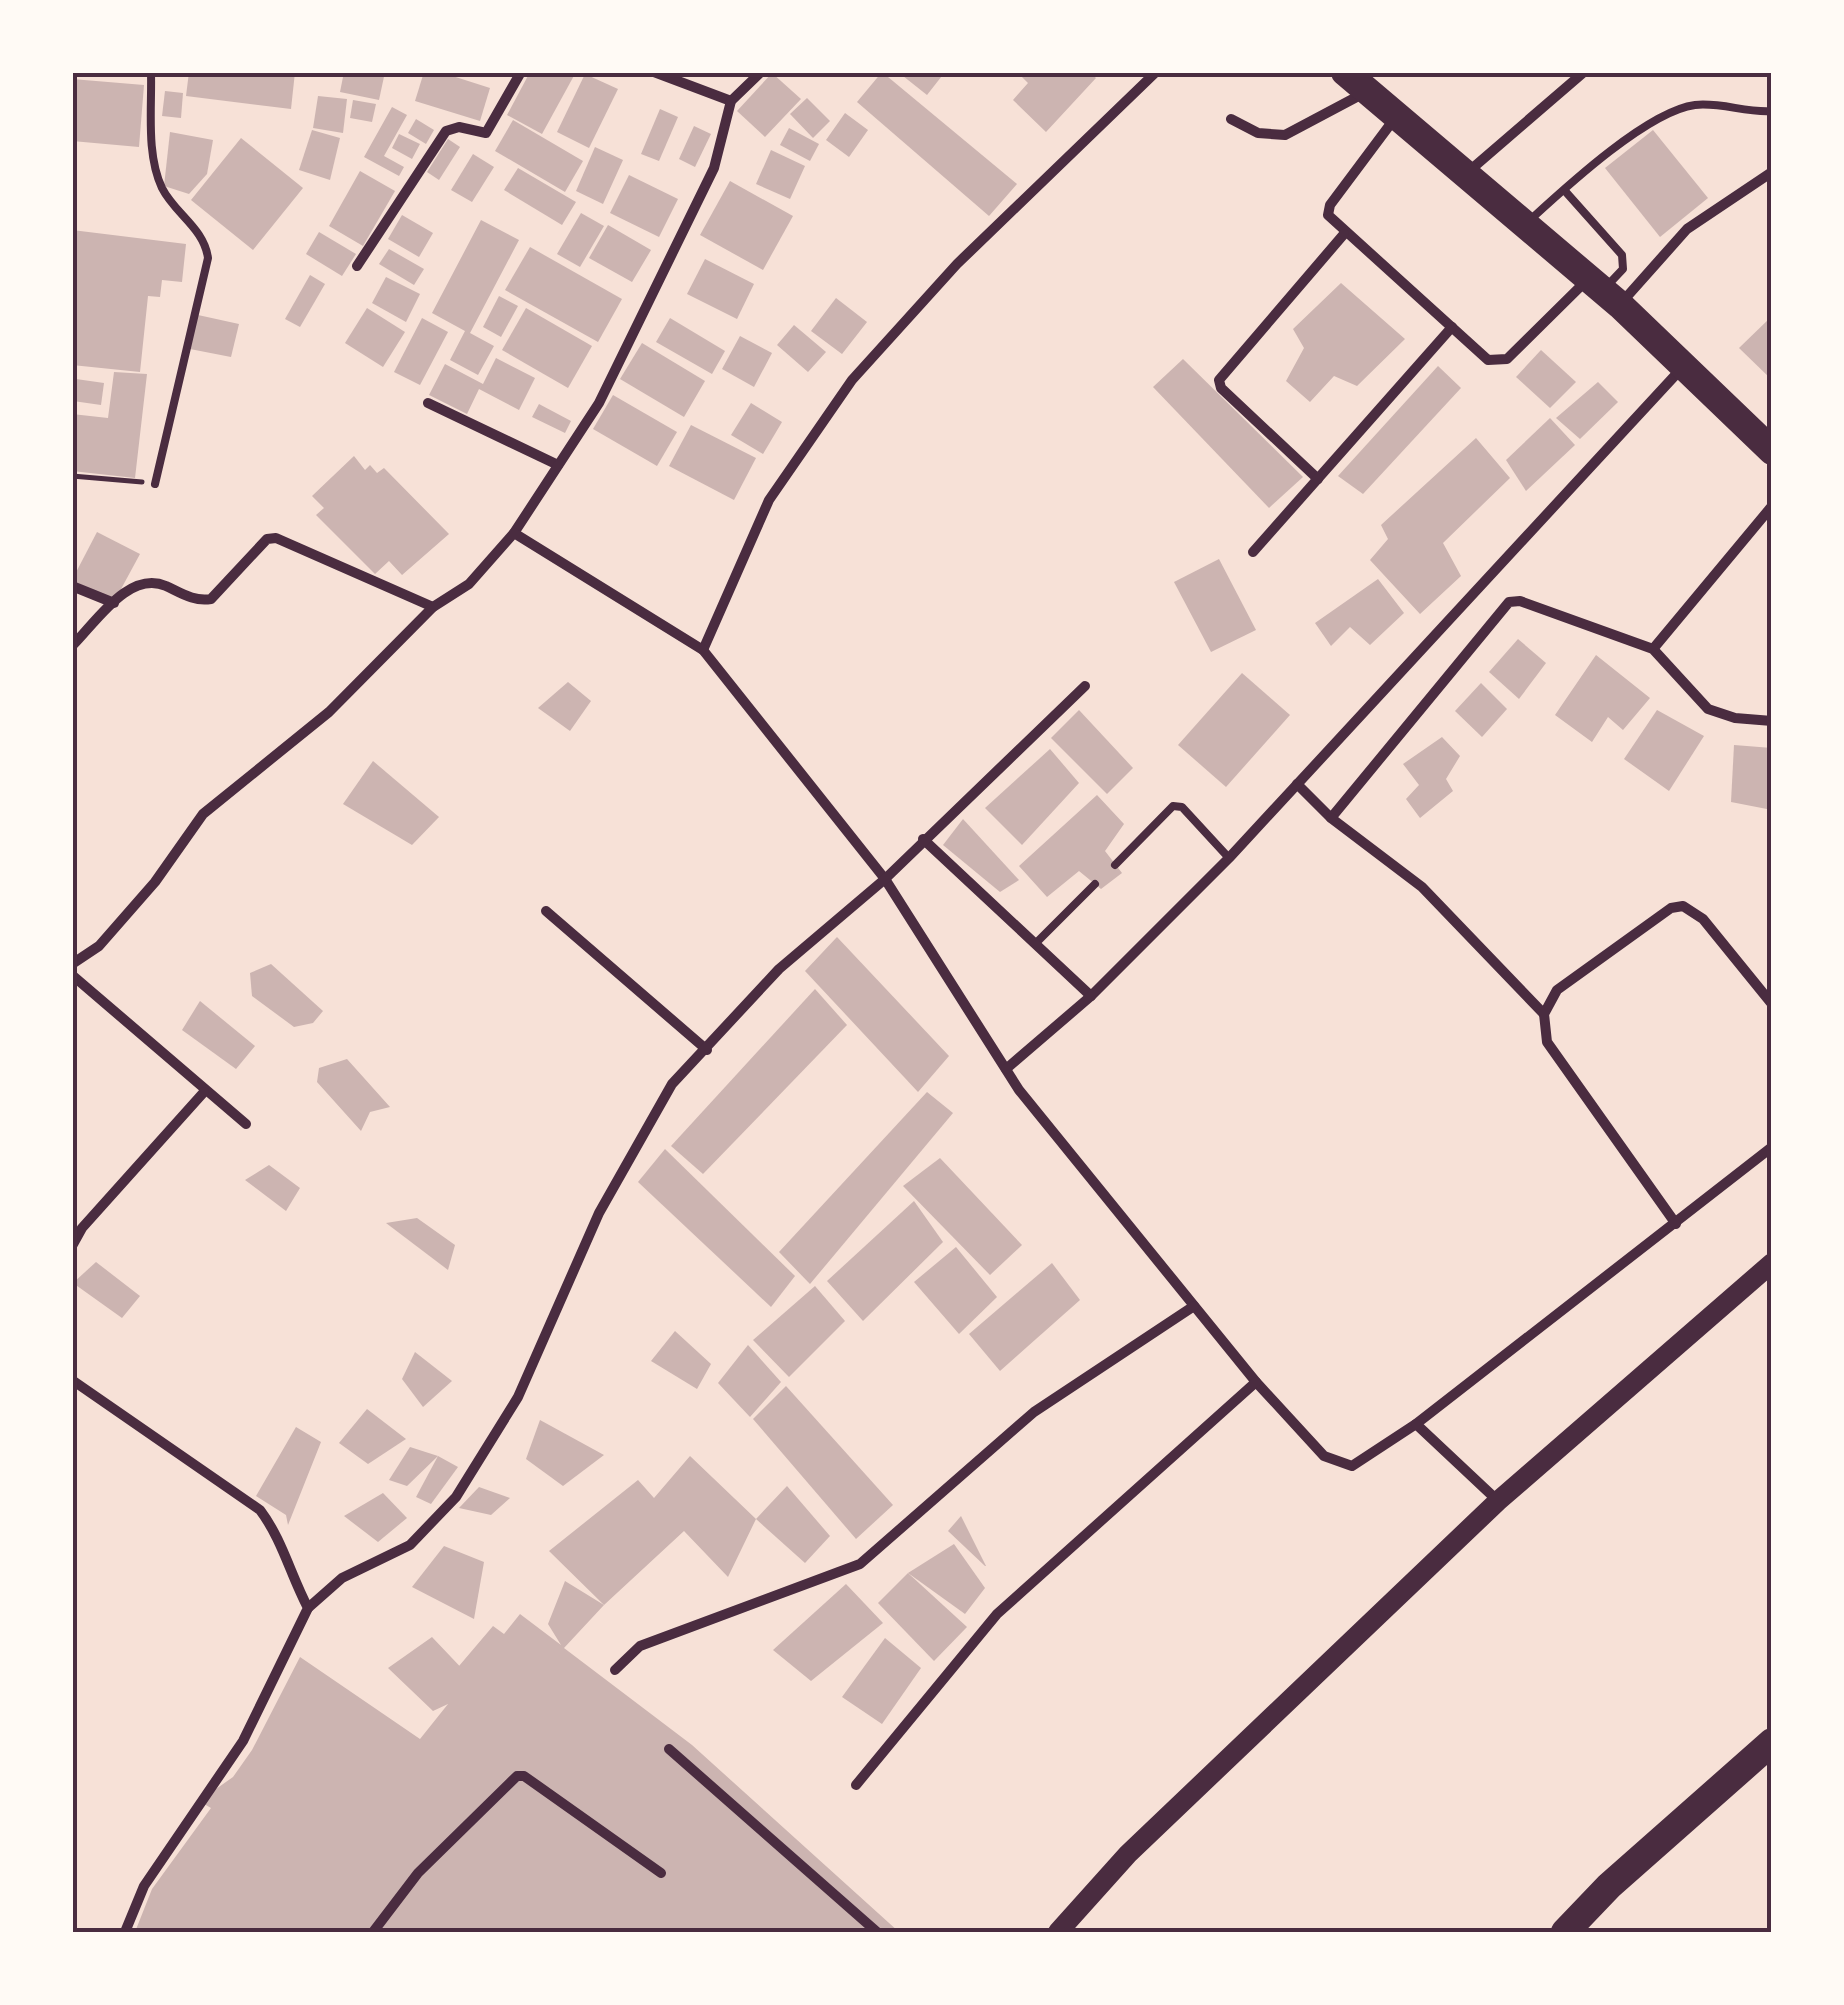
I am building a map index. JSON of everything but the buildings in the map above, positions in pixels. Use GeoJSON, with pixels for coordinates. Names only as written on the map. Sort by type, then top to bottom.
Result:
{"type":"FeatureCollection","features":[{"type":"Feature","properties":{"kind":"highway"},"geometry":{"type":"LineString","coordinates":[[1345,72],[1463,177],[1604,292],[1772,451]]}},
{"type":"Feature","properties":{"kind":"highway"},"geometry":{"type":"LineString","coordinates":[[1566,1932],[1609,1886],[1772,1742]]}},
{"type":"Feature","properties":{"kind":"main road"},"geometry":{"type":"LineString","coordinates":[[1058,1932],[1128,1854],[1498,1501],[1772,1263]]}},
{"type":"Feature","properties":{"kind":"street"},"geometry":{"type":"LineString","coordinates":[[358,266],[446,131],[459,127],[486,133],[521,72]]}},
{"type":"Feature","properties":{"kind":"street"},"geometry":{"type":"LineString","coordinates":[[654,72],[731,101]]}},
{"type":"Feature","properties":{"kind":"street"},"geometry":{"type":"LineString","coordinates":[[72,964],[100,946],[155,882],[203,814],[330,712],[433,607],[469,584],[514,533],[599,404],[714,168],[731,101],[761,72]]}},
{"type":"Feature","properties":{"kind":"street"},"geometry":{"type":"LineString","coordinates":[[703,650],[769,500],[852,380],[958,264],[1156,72]]}},
{"type":"Feature","properties":{"kind":"street"},"geometry":{"type":"LineString","coordinates":[[1463,177],[1584,72]]}},
{"type":"Feature","properties":{"kind":"street"},"geometry":{"type":"LineString","coordinates":[[1231,118],[1258,133],[1285,135],[1366,92]]}},
{"type":"Feature","properties":{"kind":"street"},"geometry":{"type":"LineString","coordinates":[[1396,117],[1330,205],[1328,215],[1344,234],[1488,360],[1508,359],[1772,172]]}},
{"type":"Feature","properties":{"kind":"street"},"geometry":{"type":"LineString","coordinates":[[1318,479],[1221,388],[1219,380],[1344,234]]}},
{"type":"Feature","properties":{"kind":"street"},"geometry":{"type":"LineString","coordinates":[[1253,552],[1452,328]]}},
{"type":"Feature","properties":{"kind":"street"},"geometry":{"type":"LineString","coordinates":[[1006,1069],[1092,996],[1229,858],[1685,365]]}},
{"type":"Feature","properties":{"kind":"street"},"geometry":{"type":"LineString","coordinates":[[428,403],[558,464]]}},
{"type":"Feature","properties":{"kind":"street"},"geometry":{"type":"LineString","coordinates":[[1653,648],[1772,506]]}},
{"type":"Feature","properties":{"kind":"street"},"geometry":{"type":"LineString","coordinates":[[514,533],[703,650],[885,879],[1006,1069],[1256,1382],[1324,1456],[1340,1464],[1352,1466],[1416,1424],[1772,1148]]}},
{"type":"Feature","properties":{"kind":"street"},"geometry":{"type":"LineString","coordinates":[[72,646],[114,604],[146,580],[196,600],[211,599],[260,543],[276,538],[433,607]]}},
{"type":"Feature","properties":{"kind":"street"},"geometry":{"type":"LineString","coordinates":[[72,586],[114,604]]}},
{"type":"Feature","properties":{"kind":"street"},"geometry":{"type":"LineString","coordinates":[[1331,818],[1508,602],[1520,601],[1653,648],[1708,708],[1735,718],[1772,721]]}},
{"type":"Feature","properties":{"kind":"street"},"geometry":{"type":"LineString","coordinates":[[124,1932],[144,1886],[243,1741],[308,1608],[342,1578],[410,1546],[456,1497],[518,1397],[608,1197],[672,1084],[779,969],[885,879],[1084,686]]}},
{"type":"Feature","properties":{"kind":"street"},"geometry":{"type":"LineString","coordinates":[[1296,784],[1331,818],[1422,886],[1544,1014]]}},
{"type":"Feature","properties":{"kind":"street"},"geometry":{"type":"LineString","coordinates":[[924,839],[1092,996]]}},
{"type":"Feature","properties":{"kind":"street"},"geometry":{"type":"LineString","coordinates":[[1676,1224],[1547,1042],[1544,1014],[1557,990],[1671,908],[1683,906],[1703,919],[1772,1004]]}},
{"type":"Feature","properties":{"kind":"street"},"geometry":{"type":"LineString","coordinates":[[546,911],[707,1050]]}},
{"type":"Feature","properties":{"kind":"street"},"geometry":{"type":"LineString","coordinates":[[72,975],[204,1092],[246,1124]]}},
{"type":"Feature","properties":{"kind":"street"},"geometry":{"type":"LineString","coordinates":[[72,1246],[82,1228],[204,1092]]}},
{"type":"Feature","properties":{"kind":"street"},"geometry":{"type":"LineString","coordinates":[[615,1670],[640,1646],[860,1564],[1034,1412],[1194,1306]]}},
{"type":"Feature","properties":{"kind":"street"},"geometry":{"type":"LineString","coordinates":[[72,1380],[260,1510],[276,1531],[282,1554],[308,1608]]}},
{"type":"Feature","properties":{"kind":"street"},"geometry":{"type":"LineString","coordinates":[[856,1785],[997,1614],[1256,1382]]}},
{"type":"Feature","properties":{"kind":"street"},"geometry":{"type":"LineString","coordinates":[[1416,1424],[1498,1501]]}},
{"type":"Feature","properties":{"kind":"street"},"geometry":{"type":"LineString","coordinates":[[669,1749],[877,1932]]}},
{"type":"Feature","properties":{"kind":"street"},"geometry":{"type":"LineString","coordinates":[[373,1932],[418,1872],[517,1776],[524,1776],[661,1873]]}},
{"type":"Feature","properties":{"kind":"lane"},"geometry":{"type":"LineString","coordinates":[[151,72],[154,168],[168,200],[199,232],[208,258],[155,484]]}},
{"type":"Feature","properties":{"kind":"lane"},"geometry":{"type":"LineString","coordinates":[[1523,226],[1608,152],[1689,106],[1719,104],[1772,111]]}},
{"type":"Feature","properties":{"kind":"lane"},"geometry":{"type":"LineString","coordinates":[[1566,191],[1622,255],[1623,269],[1604,292]]}},
{"type":"Feature","properties":{"kind":"lane"},"geometry":{"type":"LineString","coordinates":[[1115,865],[1173,806],[1182,806],[1229,858]]}},
{"type":"Feature","properties":{"kind":"lane"},"geometry":{"type":"LineString","coordinates":[[1035,944],[1096,884]]}},
{"type":"Feature","properties":{"kind":"path"},"geometry":{"type":"LineString","coordinates":[[72,476],[155,484]]}}]}
